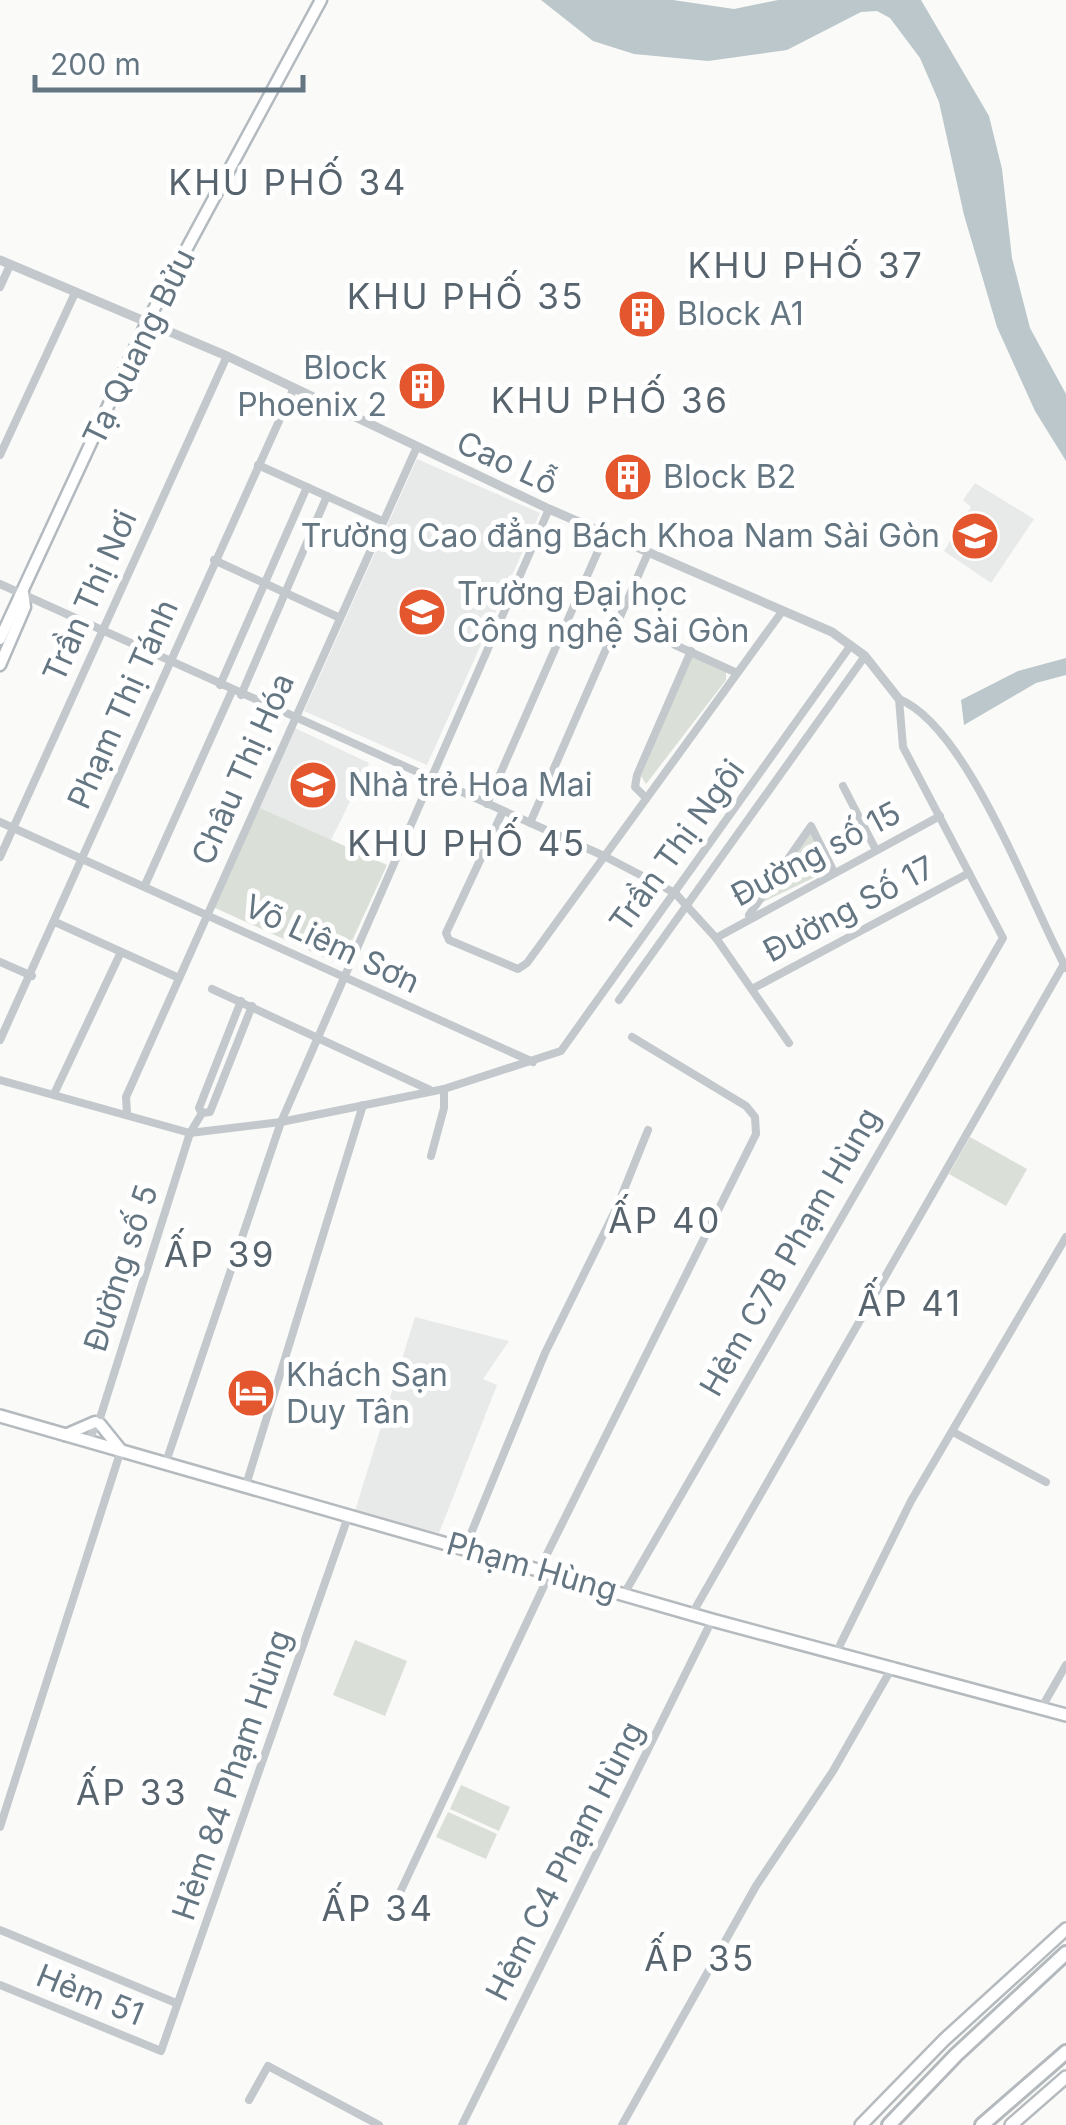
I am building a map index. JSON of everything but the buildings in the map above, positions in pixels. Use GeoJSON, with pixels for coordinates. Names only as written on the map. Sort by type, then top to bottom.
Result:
{"type":"FeatureCollection","features":[{"type":"Feature","properties":{"kind":"highway"},"geometry":{"type":"LineString","coordinates":[[889,2125],[1066,1954]]}},
{"type":"Feature","properties":{"kind":"highway"},"geometry":{"type":"LineString","coordinates":[[982,2125],[1066,2052]]}},
{"type":"Feature","properties":{"kind":"main road","name":"Tạ Quang Bửu"},"geometry":{"type":"LineString","coordinates":[[0,639],[147,322],[321,0]]}},
{"type":"Feature","properties":{"kind":"main road","name":"Tạ Quang Bửu"},"geometry":{"type":"LineString","coordinates":[[0,665],[25,607],[23,592]]}},
{"type":"Feature","properties":{"kind":"main road","name":"Phạm Hùng"},"geometry":{"type":"LineString","coordinates":[[0,1416],[712,1620],[837,1650],[1066,1715]]}},
{"type":"Feature","properties":{"kind":"main road"},"geometry":{"type":"LineString","coordinates":[[66,1434],[98,1421],[121,1450]]}},
{"type":"Feature","properties":{"kind":"main road"},"geometry":{"type":"LineString","coordinates":[[861,2125],[944,2040],[1066,1929]]}},
{"type":"Feature","properties":{"kind":"main road"},"geometry":{"type":"LineString","coordinates":[[1011,2125],[1066,2077]]}},
{"type":"Feature","properties":{"kind":"street","name":"Cao Lỗ"},"geometry":{"type":"LineString","coordinates":[[5,263],[227,356],[549,510],[832,632],[865,656],[899,699]]}},
{"type":"Feature","properties":{"kind":"street"},"geometry":{"type":"LineString","coordinates":[[0,288],[5,263]]}},
{"type":"Feature","properties":{"kind":"street"},"geometry":{"type":"LineString","coordinates":[[0,455],[75,292]]}},
{"type":"Feature","properties":{"kind":"street","name":"Trần Thị Nơi"},"geometry":{"type":"LineString","coordinates":[[0,857],[227,356]]}},
{"type":"Feature","properties":{"kind":"street","name":"Phạm Thị Tánh"},"geometry":{"type":"LineString","coordinates":[[0,1040],[293,390]]}},
{"type":"Feature","properties":{"kind":"street","name":"Châu Thị Hóa"},"geometry":{"type":"LineString","coordinates":[[127,1114],[126,1097],[206,912],[416,448]]}},
{"type":"Feature","properties":{"kind":"street"},"geometry":{"type":"LineString","coordinates":[[258,465],[382,521]]}},
{"type":"Feature","properties":{"kind":"street"},"geometry":{"type":"LineString","coordinates":[[220,685],[307,487]]}},
{"type":"Feature","properties":{"kind":"street"},"geometry":{"type":"LineString","coordinates":[[145,885],[285,593],[327,496]]}},
{"type":"Feature","properties":{"kind":"street"},"geometry":{"type":"LineString","coordinates":[[166,1462],[281,1122],[549,510]]}},
{"type":"Feature","properties":{"kind":"street"},"geometry":{"type":"LineString","coordinates":[[487,804],[605,534]]}},
{"type":"Feature","properties":{"kind":"street"},"geometry":{"type":"LineString","coordinates":[[530,823],[648,554]]}},
{"type":"Feature","properties":{"kind":"street"},"geometry":{"type":"LineString","coordinates":[[214,560],[338,617]]}},
{"type":"Feature","properties":{"kind":"street"},"geometry":{"type":"LineString","coordinates":[[0,584],[604,856],[675,893],[716,938],[789,1043]]}},
{"type":"Feature","properties":{"kind":"street"},"geometry":{"type":"LineString","coordinates":[[503,811],[446,933],[449,940],[482,956],[509,967],[523,967],[781,613]]}},
{"type":"Feature","properties":{"kind":"street"},"geometry":{"type":"LineString","coordinates":[[675,645],[737,672]]}},
{"type":"Feature","properties":{"kind":"street","name":"Trần Thị Ngôi"},"geometry":{"type":"LineString","coordinates":[[190,1133],[281,1122],[444,1089],[560,1051],[852,646]]}},
{"type":"Feature","properties":{"kind":"street"},"geometry":{"type":"LineString","coordinates":[[646,798],[635,786],[637,776],[692,651]]}},
{"type":"Feature","properties":{"kind":"street","name":"Trần Thị Ngôi"},"geometry":{"type":"LineString","coordinates":[[618,1000],[865,656]]}},
{"type":"Feature","properties":{"kind":"street"},"geometry":{"type":"LineString","coordinates":[[899,699],[903,747],[969,873]]}},
{"type":"Feature","properties":{"kind":"street"},"geometry":{"type":"LineString","coordinates":[[692,1614],[1065,964],[960,758],[924,712],[899,699]]}},
{"type":"Feature","properties":{"kind":"street"},"geometry":{"type":"LineString","coordinates":[[842,786],[876,850]]}},
{"type":"Feature","properties":{"kind":"street","name":"Đường số 15"},"geometry":{"type":"LineString","coordinates":[[716,938],[940,816]]}},
{"type":"Feature","properties":{"kind":"street","name":"Võ Liêm Sơn"},"geometry":{"type":"LineString","coordinates":[[0,822],[532,1062]]}},
{"type":"Feature","properties":{"kind":"street"},"geometry":{"type":"LineString","coordinates":[[746,920],[811,826],[834,872]]}},
{"type":"Feature","properties":{"kind":"street","name":"Hẻm C7B Phạm Hùng"},"geometry":{"type":"LineString","coordinates":[[624,1594],[1003,938],[969,873]]}},
{"type":"Feature","properties":{"kind":"street","name":"Đường Số 17"},"geometry":{"type":"LineString","coordinates":[[752,989],[969,873]]}},
{"type":"Feature","properties":{"kind":"street"},"geometry":{"type":"LineString","coordinates":[[54,922],[180,978]]}},
{"type":"Feature","properties":{"kind":"street"},"geometry":{"type":"LineString","coordinates":[[54,1094],[121,952]]}},
{"type":"Feature","properties":{"kind":"street"},"geometry":{"type":"LineString","coordinates":[[0,962],[32,976]]}},
{"type":"Feature","properties":{"kind":"street"},"geometry":{"type":"LineString","coordinates":[[212,989],[432,1091]]}},
{"type":"Feature","properties":{"kind":"street"},"geometry":{"type":"LineString","coordinates":[[240,1001],[200,1108],[202,1113],[210,1112],[252,1006]]}},
{"type":"Feature","properties":{"kind":"street"},"geometry":{"type":"LineString","coordinates":[[388,1918],[544,1571],[756,1134],[756,1117],[746,1106],[632,1037]]}},
{"type":"Feature","properties":{"kind":"street"},"geometry":{"type":"LineString","coordinates":[[0,1080],[190,1133]]}},
{"type":"Feature","properties":{"kind":"street"},"geometry":{"type":"LineString","coordinates":[[430,1156],[444,1108],[444,1089]]}},
{"type":"Feature","properties":{"kind":"street"},"geometry":{"type":"LineString","coordinates":[[246,1485],[363,1106]]}},
{"type":"Feature","properties":{"kind":"street","name":"Đường số 5"},"geometry":{"type":"LineString","coordinates":[[93,1442],[190,1133],[202,1113]]}},
{"type":"Feature","properties":{"kind":"street"},"geometry":{"type":"LineString","coordinates":[[465,1548],[545,1353],[616,1207],[648,1130]]}},
{"type":"Feature","properties":{"kind":"street"},"geometry":{"type":"LineString","coordinates":[[837,1650],[878,1563],[1066,1238]]}},
{"type":"Feature","properties":{"kind":"street"},"geometry":{"type":"LineString","coordinates":[[953,1432],[1046,1482]]}},
{"type":"Feature","properties":{"kind":"street"},"geometry":{"type":"LineString","coordinates":[[0,1827],[121,1450]]}},
{"type":"Feature","properties":{"kind":"street","name":"Hẻm 84 Phạm Hùng"},"geometry":{"type":"LineString","coordinates":[[161,2051],[349,1514]]}},
{"type":"Feature","properties":{"kind":"street","name":"Hẻm C4 Phạm Hùng"},"geometry":{"type":"LineString","coordinates":[[462,2125],[712,1620]]}},
{"type":"Feature","properties":{"kind":"street"},"geometry":{"type":"LineString","coordinates":[[1042,1707],[1066,1665]]}},
{"type":"Feature","properties":{"kind":"street"},"geometry":{"type":"LineString","coordinates":[[622,2125],[756,1886],[833,1771],[893,1666]]}},
{"type":"Feature","properties":{"kind":"street"},"geometry":{"type":"LineString","coordinates":[[0,1930],[176,2003]]}},
{"type":"Feature","properties":{"kind":"street","name":"Hẻm 51"},"geometry":{"type":"LineString","coordinates":[[0,1985],[161,2051]]}},
{"type":"Feature","properties":{"kind":"street"},"geometry":{"type":"LineString","coordinates":[[248,2100],[268,2066],[380,2125]]}},
{"type":"Feature","properties":{"kind":"shaded area"},"geometry":{"type":"Polygon","coordinates":[[[541,0],[673,0],[734,9],[778,0],[921,0],[989,116],[1002,169],[1012,258],[1030,328],[1066,394],[1066,461],[1035,411],[997,327],[964,215],[939,102],[920,58],[890,18],[877,11],[861,12],[787,50],[708,61],[634,54],[593,41],[541,0]]]}},
{"type":"Feature","properties":{"kind":"shaded area","name":"Trường Đại học Công nghệ Sài Gòn"},"geometry":{"type":"Polygon","coordinates":[[[417,459],[540,513],[427,765],[304,711],[417,459]]]}},
{"type":"Feature","properties":{"kind":"shaded area"},"geometry":{"type":"Polygon","coordinates":[[[975,483],[1034,519],[991,583],[944,551],[971,507],[963,500],[975,483]]]}},
{"type":"Feature","properties":{"kind":"shaded area"},"geometry":{"type":"Polygon","coordinates":[[[692,656],[726,670],[726,680],[646,784],[641,776],[692,656]]]}},
{"type":"Feature","properties":{"kind":"shaded area"},"geometry":{"type":"Polygon","coordinates":[[[1066,658],[1066,675],[1036,683],[964,725],[961,700],[1018,671],[1066,658]]]}},
{"type":"Feature","properties":{"kind":"shaded area","name":"Nhà trẻ Hoa Mai"},"geometry":{"type":"Polygon","coordinates":[[[295,728],[369,763],[331,840],[258,807],[295,728]]]}},
{"type":"Feature","properties":{"kind":"shaded area"},"geometry":{"type":"Polygon","coordinates":[[[258,807],[387,865],[341,965],[213,907],[258,807]]]}},
{"type":"Feature","properties":{"kind":"shaded area"},"geometry":{"type":"Polygon","coordinates":[[[811,829],[830,870],[757,905],[811,829]]]}},
{"type":"Feature","properties":{"kind":"shaded area"},"geometry":{"type":"Polygon","coordinates":[[[970,1137],[1027,1169],[1006,1206],[949,1174],[970,1137]]]}},
{"type":"Feature","properties":{"kind":"shaded area"},"geometry":{"type":"Polygon","coordinates":[[[415,1317],[509,1341],[483,1379],[497,1385],[439,1533],[355,1511],[415,1317]]]}},
{"type":"Feature","properties":{"kind":"shaded area"},"geometry":{"type":"Polygon","coordinates":[[[355,1640],[407,1661],[385,1716],[333,1695],[355,1640]]]}},
{"type":"Feature","properties":{"kind":"shaded area"},"geometry":{"type":"Polygon","coordinates":[[[461,1785],[510,1807],[499,1831],[450,1809],[461,1785]]]}},
{"type":"Feature","properties":{"kind":"shaded area"},"geometry":{"type":"Polygon","coordinates":[[[448,1812],[497,1834],[486,1859],[436,1837],[448,1812]]]}},
{"type":"Feature","properties":{"kind":"place","name":"Block A1"},"geometry":{"type":"Point","coordinates":[642,314]}},
{"type":"Feature","properties":{"kind":"place","name":"Block Phoenix 2"},"geometry":{"type":"Point","coordinates":[422,386]}},
{"type":"Feature","properties":{"kind":"place","name":"Block B2"},"geometry":{"type":"Point","coordinates":[628,477]}},
{"type":"Feature","properties":{"kind":"place","name":"Trường Cao đẳng Bách Khoa Nam Sài Gòn"},"geometry":{"type":"Point","coordinates":[975,536]}},
{"type":"Feature","properties":{"kind":"place","name":"Trường Đại học Công nghệ Sài Gòn"},"geometry":{"type":"Point","coordinates":[422,612]}},
{"type":"Feature","properties":{"kind":"place","name":"Nhà trẻ Hoa Mai"},"geometry":{"type":"Point","coordinates":[313,785]}},
{"type":"Feature","properties":{"kind":"place","name":"Khách Sạn Duy Tân"},"geometry":{"type":"Point","coordinates":[251,1393]}},
{"type":"Feature","properties":{"kind":"district","name":"KHU PHỐ 34"},"geometry":{"type":"Point","coordinates":[288,183]}},
{"type":"Feature","properties":{"kind":"district","name":"KHU PHỐ 37"},"geometry":{"type":"Point","coordinates":[806,266]}},
{"type":"Feature","properties":{"kind":"district","name":"KHU PHỐ 35"},"geometry":{"type":"Point","coordinates":[466,297]}},
{"type":"Feature","properties":{"kind":"district","name":"KHU PHỐ 36"},"geometry":{"type":"Point","coordinates":[610,401]}},
{"type":"Feature","properties":{"kind":"district","name":"KHU PHỐ 45"},"geometry":{"type":"Point","coordinates":[467,844]}},
{"type":"Feature","properties":{"kind":"district","name":"ẤP 40"},"geometry":{"type":"Point","coordinates":[665,1221]}},
{"type":"Feature","properties":{"kind":"district","name":"ẤP 39"},"geometry":{"type":"Point","coordinates":[220,1255]}},
{"type":"Feature","properties":{"kind":"district","name":"ẤP 41"},"geometry":{"type":"Point","coordinates":[910,1304]}},
{"type":"Feature","properties":{"kind":"district","name":"ẤP 33"},"geometry":{"type":"Point","coordinates":[132,1793]}},
{"type":"Feature","properties":{"kind":"district","name":"ẤP 34"},"geometry":{"type":"Point","coordinates":[378,1909]}},
{"type":"Feature","properties":{"kind":"district","name":"ẤP 35"},"geometry":{"type":"Point","coordinates":[700,1959]}}]}
